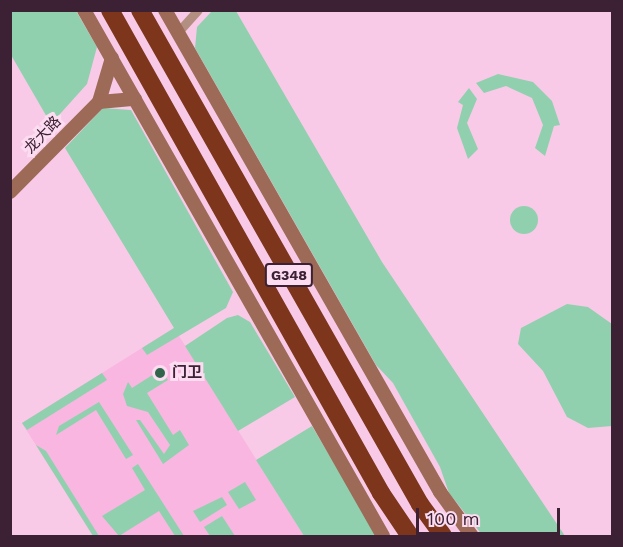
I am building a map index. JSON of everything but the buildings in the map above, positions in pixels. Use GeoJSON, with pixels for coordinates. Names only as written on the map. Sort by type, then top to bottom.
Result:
{"type":"FeatureCollection","features":[{"type":"Feature","properties":{"kind":"highway","name":"G348"},"geometry":{"type":"LineString","coordinates":[[140,10],[420,504],[443,537]]}},
{"type":"Feature","properties":{"kind":"highway","name":"G348"},"geometry":{"type":"LineString","coordinates":[[111,14],[381,493],[410,537]]}},
{"type":"Feature","properties":{"kind":"street"},"geometry":{"type":"LineString","coordinates":[[84,10],[246,301],[383,537]]}},
{"type":"Feature","properties":{"kind":"street"},"geometry":{"type":"LineString","coordinates":[[165,10],[440,492],[472,537]]}},
{"type":"Feature","properties":{"kind":"street"},"geometry":{"type":"LineString","coordinates":[[177,33],[198,10]]}},
{"type":"Feature","properties":{"kind":"street"},"geometry":{"type":"LineString","coordinates":[[112,58],[99,102],[135,99]]}},
{"type":"Feature","properties":{"kind":"street","name":"龙大路"},"geometry":{"type":"LineString","coordinates":[[10,192],[99,102]]}},
{"type":"Feature","properties":{"kind":"street"},"geometry":{"type":"LineString","coordinates":[[381,493],[399,537]]}},
{"type":"Feature","properties":{"kind":"shaded area"},"geometry":{"type":"Polygon","coordinates":[[[174,328],[304,536],[93,536],[22,423],[174,328]]]}},
{"type":"Feature","properties":{"kind":"green space"},"geometry":{"type":"Polygon","coordinates":[[[10,11],[76,11],[97,47],[87,84],[51,124],[11,55],[10,11]]]}},
{"type":"Feature","properties":{"kind":"green space"},"geometry":{"type":"Polygon","coordinates":[[[212,11],[236,11],[382,262],[565,536],[483,536],[449,493],[440,467],[393,383],[376,365],[195,48],[197,27],[212,11]]]}},
{"type":"Feature","properties":{"kind":"green space"},"geometry":{"type":"Polygon","coordinates":[[[498,74],[533,82],[552,101],[560,125],[554,126],[545,156],[535,148],[543,125],[532,98],[506,86],[484,93],[476,83],[498,74]]]}},
{"type":"Feature","properties":{"kind":"green space"},"geometry":{"type":"Polygon","coordinates":[[[469,88],[477,99],[467,123],[478,149],[468,159],[457,128],[463,105],[458,102],[469,88]]]}},
{"type":"Feature","properties":{"kind":"green space"},"geometry":{"type":"Polygon","coordinates":[[[103,108],[131,110],[233,292],[226,308],[147,355],[142,348],[174,328],[65,148],[103,108]]]}},
{"type":"Feature","properties":{"kind":"green space"},"geometry":{"type":"Polygon","coordinates":[[[524,206],[534,210],[538,220],[534,230],[524,234],[514,230],[510,220],[514,210],[524,206]]]}},
{"type":"Feature","properties":{"kind":"green space"},"geometry":{"type":"Polygon","coordinates":[[[567,304],[588,307],[612,324],[612,426],[588,428],[567,417],[543,371],[518,344],[521,328],[567,304]]]}},
{"type":"Feature","properties":{"kind":"green space"},"geometry":{"type":"Polygon","coordinates":[[[238,315],[250,322],[295,397],[238,431],[185,346],[227,318],[238,315]]]}},
{"type":"Feature","properties":{"kind":"green space"},"geometry":{"type":"Polygon","coordinates":[[[102,373],[107,380],[27,430],[22,423],[102,373]]]}},
{"type":"Feature","properties":{"kind":"green space"},"geometry":{"type":"Polygon","coordinates":[[[154,374],[158,380],[165,376],[168,380],[147,393],[173,435],[180,430],[189,445],[163,464],[136,420],[140,420],[164,454],[170,445],[148,412],[127,406],[123,394],[128,382],[132,388],[154,374]]]}},
{"type":"Feature","properties":{"kind":"green space"},"geometry":{"type":"Polygon","coordinates":[[[99,402],[133,455],[126,459],[96,410],[56,435],[59,426],[99,402]]]}},
{"type":"Feature","properties":{"kind":"green space"},"geometry":{"type":"Polygon","coordinates":[[[312,426],[377,536],[304,536],[256,460],[312,426]]]}},
{"type":"Feature","properties":{"kind":"green space"},"geometry":{"type":"Polygon","coordinates":[[[36,445],[46,451],[99,536],[93,536],[36,445]]]}},
{"type":"Feature","properties":{"kind":"green space"},"geometry":{"type":"Polygon","coordinates":[[[138,464],[184,536],[175,536],[159,511],[119,536],[102,516],[145,490],[132,468],[138,464]]]}},
{"type":"Feature","properties":{"kind":"green space"},"geometry":{"type":"Polygon","coordinates":[[[245,482],[256,500],[239,509],[228,492],[245,482]]]}},
{"type":"Feature","properties":{"kind":"green space"},"geometry":{"type":"Polygon","coordinates":[[[222,497],[227,505],[200,522],[193,511],[222,497]]]}},
{"type":"Feature","properties":{"kind":"green space"},"geometry":{"type":"Polygon","coordinates":[[[222,516],[235,536],[210,536],[204,527],[222,516]]]}},
{"type":"Feature","properties":{"kind":"place","name":"门卫"},"geometry":{"type":"Point","coordinates":[160,373]}}]}
